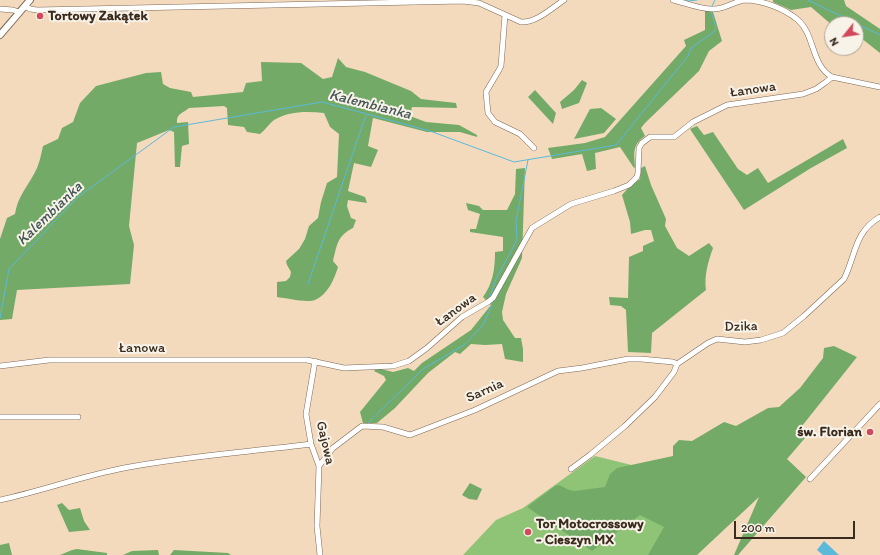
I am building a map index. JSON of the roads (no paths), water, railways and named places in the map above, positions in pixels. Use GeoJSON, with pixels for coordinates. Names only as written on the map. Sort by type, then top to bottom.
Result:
{"type":"FeatureCollection","features":[{"type":"Feature","properties":{"kind":"main road"},"geometry":{"type":"LineString","coordinates":[[0,35],[30,0]]}},
{"type":"Feature","properties":{"kind":"street"},"geometry":{"type":"LineString","coordinates":[[25,6],[30,9],[37,10],[463,1],[479,3],[521,22],[527,22],[543,14],[564,0]]}},
{"type":"Feature","properties":{"kind":"street"},"geometry":{"type":"LineString","coordinates":[[674,0],[711,9],[721,9],[744,0],[753,0],[788,12],[805,28],[821,67],[826,73],[832,77],[880,87]]}},
{"type":"Feature","properties":{"kind":"street"},"geometry":{"type":"LineString","coordinates":[[0,9],[19,12]]}},
{"type":"Feature","properties":{"kind":"street"},"geometry":{"type":"LineString","coordinates":[[505,15],[501,66],[486,92],[488,113],[495,122],[520,134],[534,148]]}},
{"type":"Feature","properties":{"kind":"street","name":"Łanowa"},"geometry":{"type":"LineString","coordinates":[[0,366],[49,360],[315,361],[344,368],[356,368],[393,366],[409,361],[427,348],[462,317],[488,302],[492,298],[532,228],[564,208],[625,187],[634,181],[637,178],[639,168],[639,148],[642,143],[650,137],[674,137],[693,122],[727,105],[803,94],[816,89],[832,77]]}},
{"type":"Feature","properties":{"kind":"street","name":"Dzika"},"geometry":{"type":"LineString","coordinates":[[571,469],[625,426],[655,397],[674,372],[677,364],[708,343],[716,340],[744,342],[761,340],[783,333],[804,316],[844,279],[855,247],[868,224],[880,217]]}},
{"type":"Feature","properties":{"kind":"street","name":"Sarnia"},"geometry":{"type":"LineString","coordinates":[[319,466],[333,448],[362,426],[383,427],[410,435],[475,410],[558,371],[628,359],[673,362],[677,364]]}},
{"type":"Feature","properties":{"kind":"street","name":"Gajowa"},"geometry":{"type":"LineString","coordinates":[[315,361],[306,414],[311,444],[319,466],[317,526],[320,555]]}},
{"type":"Feature","properties":{"kind":"street"},"geometry":{"type":"LineString","coordinates":[[810,478],[880,404]]}},
{"type":"Feature","properties":{"kind":"street"},"geometry":{"type":"LineString","coordinates":[[0,417],[78,417]]}},
{"type":"Feature","properties":{"kind":"street"},"geometry":{"type":"LineString","coordinates":[[0,500],[124,468],[311,444]]}},
{"type":"Feature","properties":{"kind":"water"},"geometry":{"type":"Polygon","coordinates":[[[824,541],[839,555],[823,555],[817,550],[824,541]]]}},
{"type":"Feature","properties":{"kind":"waterway"},"geometry":{"type":"LineString","coordinates":[[685,0],[697,0]]}},
{"type":"Feature","properties":{"kind":"waterway","name":"Kalembianka"},"geometry":{"type":"LineString","coordinates":[[712,6],[715,0]]}},
{"type":"Feature","properties":{"kind":"waterway","name":"Kalembianka"},"geometry":{"type":"LineString","coordinates":[[808,0],[880,35]]}},
{"type":"Feature","properties":{"kind":"waterway","name":"Kalembianka"},"geometry":{"type":"LineString","coordinates":[[0,318],[9,269],[78,197],[174,127],[322,102],[430,131],[514,162],[616,145],[688,56],[691,48],[715,31],[716,28],[711,11]]}},
{"type":"Feature","properties":{"kind":"waterway"},"geometry":{"type":"LineString","coordinates":[[308,284],[366,115]]}},
{"type":"Feature","properties":{"kind":"waterway"},"geometry":{"type":"LineString","coordinates":[[490,297],[496,279],[517,240],[516,221],[528,160]]}},
{"type":"Feature","properties":{"kind":"waterway"},"geometry":{"type":"LineString","coordinates":[[367,424],[423,369],[464,345],[483,325],[491,307],[492,300]]}},
{"type":"Feature","properties":{"kind":"place","name":"Tortowy Zakątek"},"geometry":{"type":"Point","coordinates":[40,16]}},
{"type":"Feature","properties":{"kind":"place","name":"św. Florian"},"geometry":{"type":"Point","coordinates":[870,432]}},
{"type":"Feature","properties":{"kind":"place","name":"Tor Motocrossowy - Cieszyn MX"},"geometry":{"type":"Point","coordinates":[528,532]}}]}
